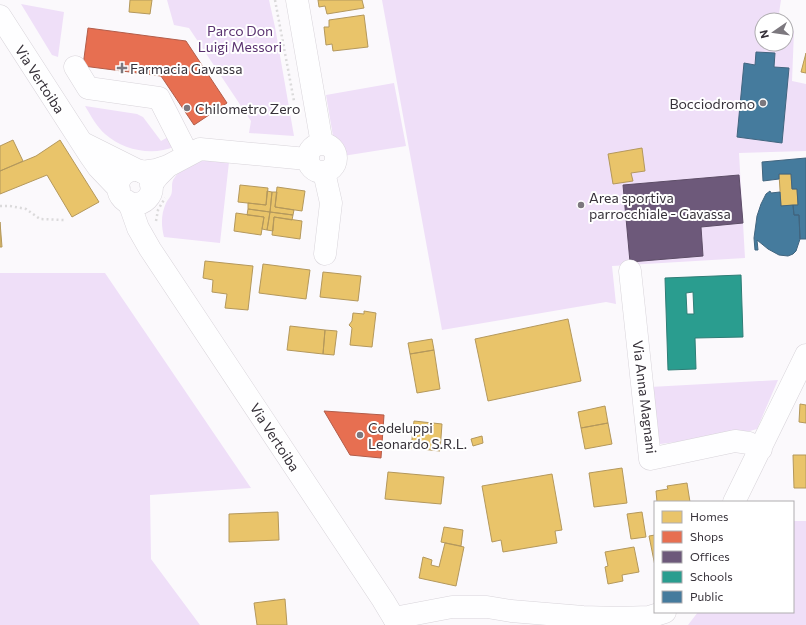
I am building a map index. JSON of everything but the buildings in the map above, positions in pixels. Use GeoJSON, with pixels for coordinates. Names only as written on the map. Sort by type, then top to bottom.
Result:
{"type":"FeatureCollection","features":[{"type":"Feature","properties":{"kind":"street"},"geometry":{"type":"LineString","coordinates":[[145,180],[144,200],[134,203],[123,195],[120,179],[128,171],[145,180],[158,176],[168,166],[200,149],[209,149],[316,166],[332,167],[335,163],[336,154],[330,147],[322,144],[298,0]]}},
{"type":"Feature","properties":{"kind":"street","name":"Via Vertoiba"},"geometry":{"type":"LineString","coordinates":[[0,16],[80,141],[98,167],[123,195],[131,208],[138,228],[150,249],[396,621]]}},
{"type":"Feature","properties":{"kind":"street"},"geometry":{"type":"LineString","coordinates":[[75,67],[88,88],[159,98],[188,155]]}},
{"type":"Feature","properties":{"kind":"street"},"geometry":{"type":"LineString","coordinates":[[80,141],[145,180]]}},
{"type":"Feature","properties":{"kind":"street"},"geometry":{"type":"LineString","coordinates":[[316,166],[331,203],[325,254]]}},
{"type":"Feature","properties":{"kind":"street"},"geometry":{"type":"LineString","coordinates":[[145,180],[147,238],[150,249]]}},
{"type":"Feature","properties":{"kind":"street","name":"Via Anna Magnani"},"geometry":{"type":"LineString","coordinates":[[630,271],[650,459],[735,441],[749,443],[760,449]]}},
{"type":"Feature","properties":{"kind":"street"},"geometry":{"type":"LineString","coordinates":[[734,501],[760,449],[797,394],[806,355]]}},
{"type":"Feature","properties":{"kind":"street"},"geometry":{"type":"LineString","coordinates":[[396,621],[452,607],[487,607],[518,612],[618,618],[649,617],[662,613]]}},
{"type":"Feature","properties":{"kind":"path"},"geometry":{"type":"LineString","coordinates":[[275,0],[295,108]]}},
{"type":"Feature","properties":{"kind":"path"},"geometry":{"type":"LineString","coordinates":[[0,206],[26,209],[40,219],[64,220]]}},
{"type":"Feature","properties":{"kind":"green space","name":"Parco Don Luigi Messori"},"geometry":{"type":"Polygon","coordinates":[[[167,0],[269,0],[294,136],[249,133],[251,121],[189,28],[174,25],[167,0]]]}},
{"type":"Feature","properties":{"kind":"green space","name":"Area sportiva parrocchiale - Gavassa"},"geometry":{"type":"Polygon","coordinates":[[[382,0],[781,0],[779,12],[754,12],[754,52],[793,52],[792,81],[806,84],[806,151],[739,153],[745,258],[612,266],[616,304],[606,302],[442,330],[382,0]]]}},
{"type":"Feature","properties":{"kind":"green space"},"geometry":{"type":"Polygon","coordinates":[[[21,4],[64,12],[58,57],[52,55],[21,4]]]}},
{"type":"Feature","properties":{"kind":"green space"},"geometry":{"type":"Polygon","coordinates":[[[394,83],[406,146],[343,156],[338,144],[334,142],[326,95],[394,83]]]}},
{"type":"Feature","properties":{"kind":"green space"},"geometry":{"type":"Polygon","coordinates":[[[85,106],[137,114],[143,117],[161,141],[170,136],[175,146],[157,151],[148,151],[129,148],[120,144],[112,140],[102,131],[85,106]]]}},
{"type":"Feature","properties":{"kind":"green space"},"geometry":{"type":"Polygon","coordinates":[[[210,159],[229,162],[220,243],[164,237],[162,215],[164,207],[172,193],[173,180],[184,168],[210,159]]]}},
{"type":"Feature","properties":{"kind":"green space"},"geometry":{"type":"Polygon","coordinates":[[[0,273],[105,273],[251,488],[150,495],[151,559],[200,625],[0,625],[0,273]]]}},
{"type":"Feature","properties":{"kind":"green space"},"geometry":{"type":"Polygon","coordinates":[[[778,380],[757,429],[735,435],[660,444],[650,387],[778,380]]]}},
{"type":"Feature","properties":{"kind":"green space"},"geometry":{"type":"Polygon","coordinates":[[[794,521],[806,521],[806,625],[688,625],[697,613],[794,613],[794,521]]]}},
{"type":"Feature","properties":{"kind":"place","name":"Farmacia Gavassa"},"geometry":{"type":"Point","coordinates":[122,68]}},
{"type":"Feature","properties":{"kind":"place","name":"Bocciodromo"},"geometry":{"type":"Point","coordinates":[763,103]}},
{"type":"Feature","properties":{"kind":"place","name":"Chilometro Zero"},"geometry":{"type":"Point","coordinates":[187,108]}},
{"type":"Feature","properties":{"kind":"place","name":"Area sportiva parrocchiale - Gavassa"},"geometry":{"type":"Point","coordinates":[581,205]}},
{"type":"Feature","properties":{"kind":"place","name":"Codeluppi Leonardo S.R.L."},"geometry":{"type":"Point","coordinates":[360,435]}}]}
